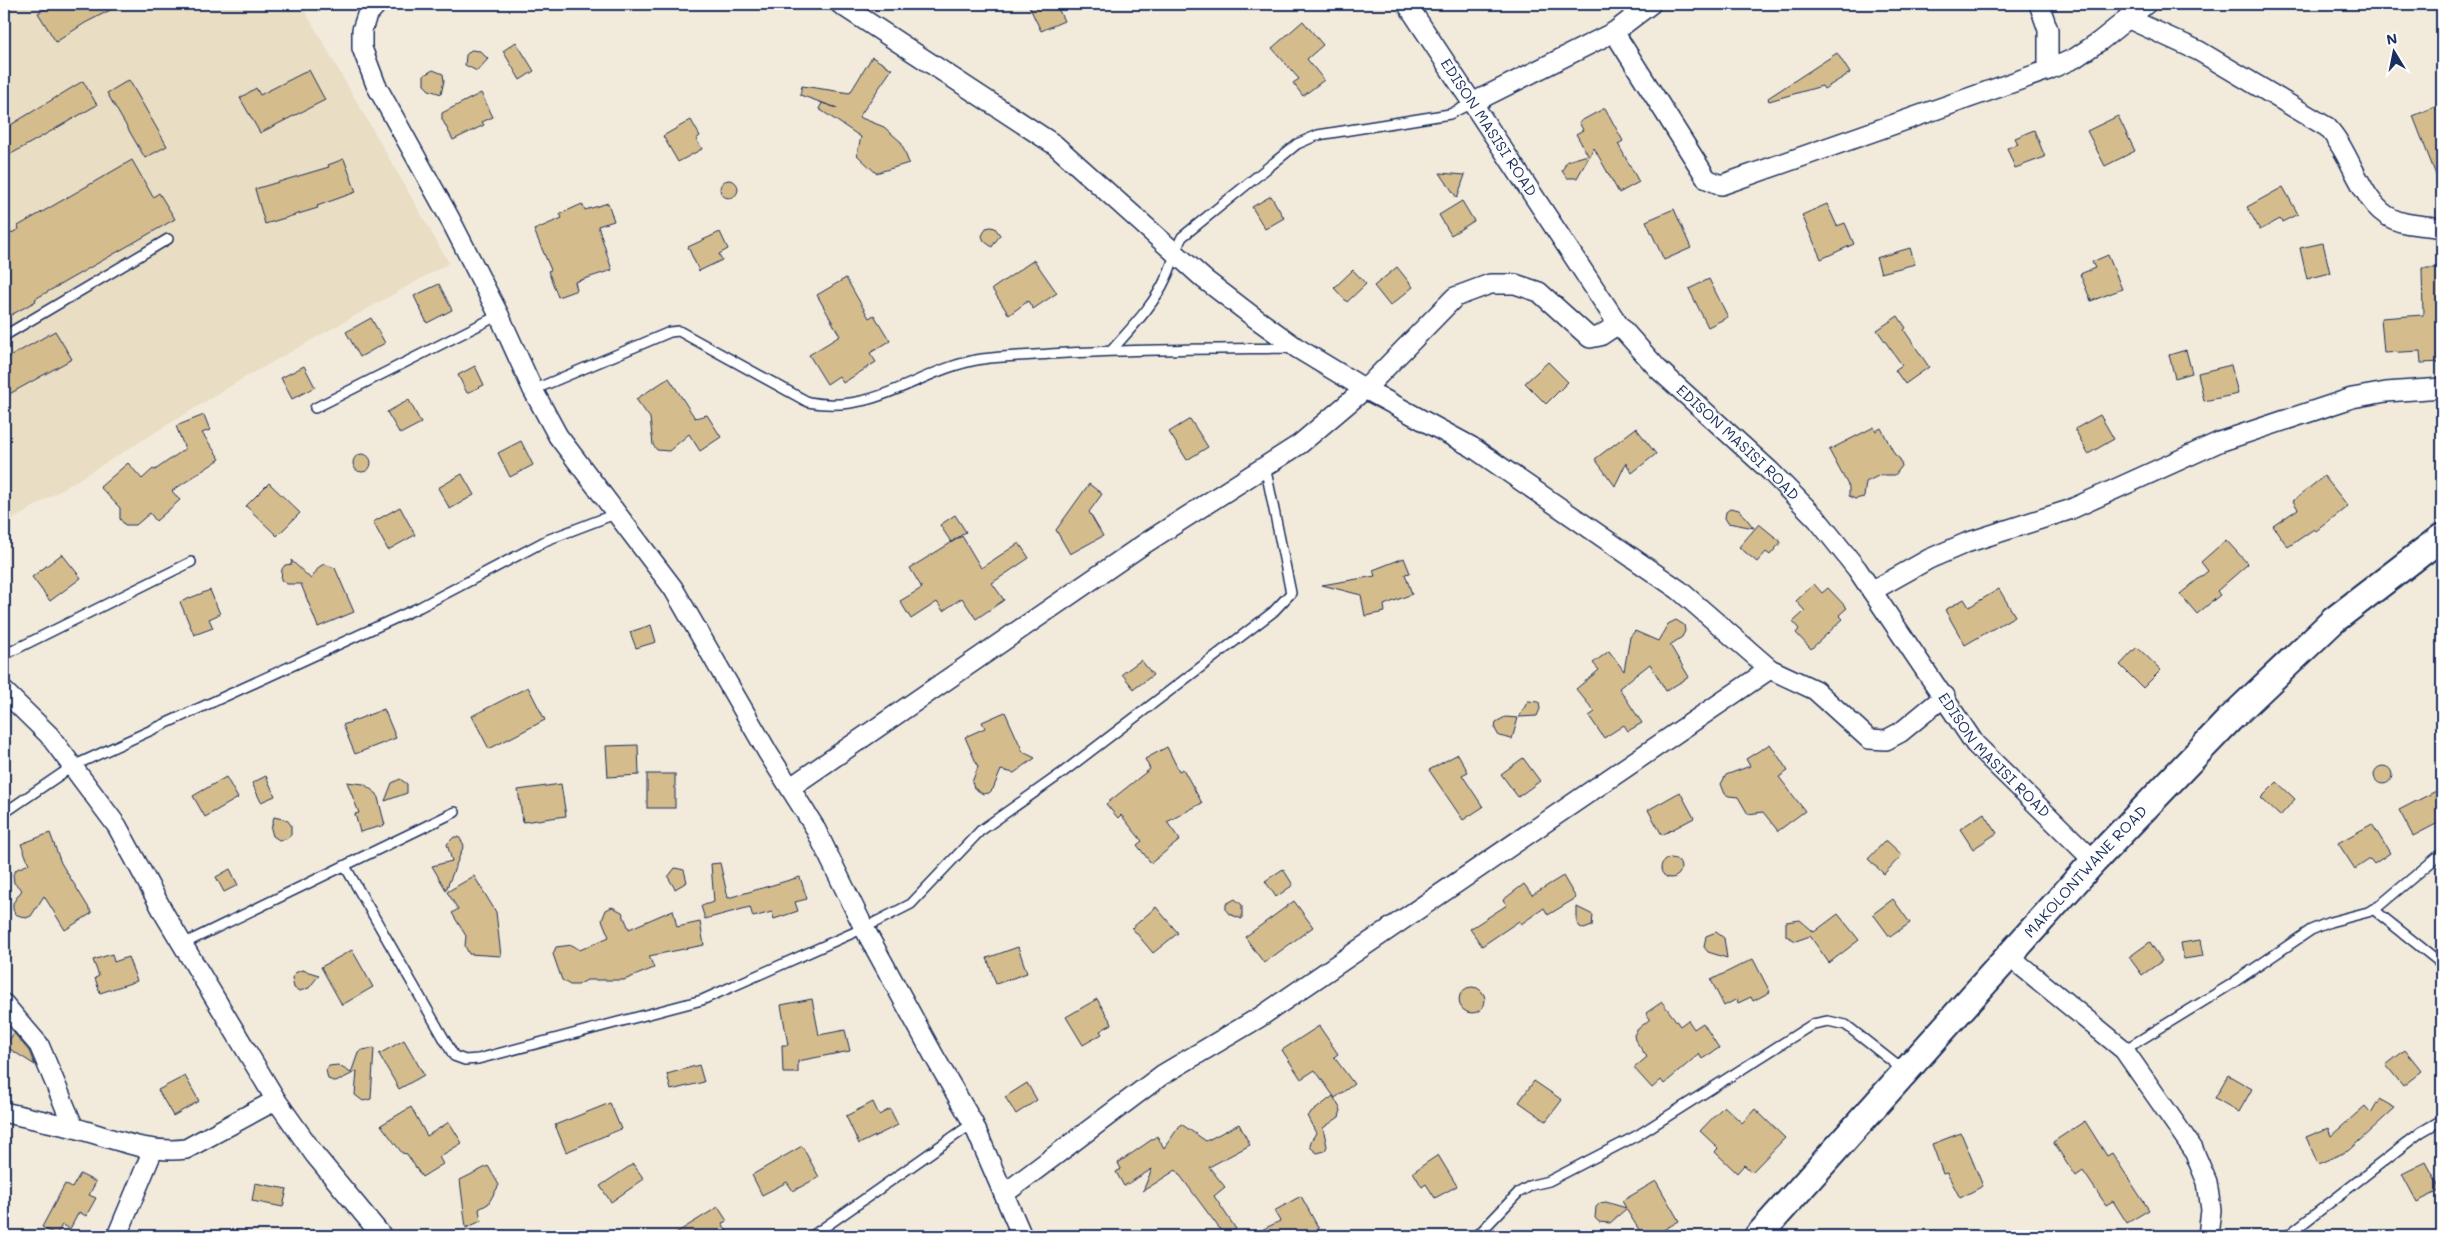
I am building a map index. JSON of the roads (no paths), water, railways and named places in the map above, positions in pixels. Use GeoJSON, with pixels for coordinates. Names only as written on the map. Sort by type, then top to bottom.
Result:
{"type":"FeatureCollection","features":[{"type":"Feature","properties":{"kind":"main road","name":"MAKOLONTWANE ROAD"},"geometry":{"type":"LineString","coordinates":[[1758,1236],[2094,861],[2230,719],[2327,627],[2442,537]]}},
{"type":"Feature","properties":{"kind":"street"},"geometry":{"type":"LineString","coordinates":[[377,4],[368,15],[362,30],[362,48],[376,85],[449,217],[500,315],[533,390],[558,436],[615,514],[673,588],[768,753],[791,787],[831,859],[864,928],[934,1056],[974,1123],[1022,1236]]}},
{"type":"Feature","properties":{"kind":"street"},"geometry":{"type":"LineString","coordinates":[[840,4],[1055,145],[1210,284],[1297,348],[1365,389],[1480,452],[1679,590],[1770,669],[1815,690],[1869,739],[1886,740],[1900,732],[1945,696]]}},
{"type":"Feature","properties":{"kind":"street","name":"EDISON MASISI ROAD"},"geometry":{"type":"LineString","coordinates":[[1406,4],[1618,324],[1658,369],[1763,465],[1816,519],[1857,568],[1945,696],[1975,744],[2094,861]]}},
{"type":"Feature","properties":{"kind":"street"},"geometry":{"type":"LineString","coordinates":[[1472,103],[1614,32],[1651,4]]}},
{"type":"Feature","properties":{"kind":"street"},"geometry":{"type":"LineString","coordinates":[[2039,4],[2048,30],[2048,70]]}},
{"type":"Feature","properties":{"kind":"street"},"geometry":{"type":"LineString","coordinates":[[1614,32],[1707,180],[1721,185],[2048,70],[2075,58],[2100,41],[2146,4]]}},
{"type":"Feature","properties":{"kind":"street"},"geometry":{"type":"LineString","coordinates":[[2127,18],[2199,51],[2327,127],[2339,140],[2366,193],[2379,211],[2394,220],[2442,228]]}},
{"type":"Feature","properties":{"kind":"street"},"geometry":{"type":"LineString","coordinates":[[791,787],[1144,544],[1300,444],[1365,389],[1455,297],[1490,284],[1515,284],[1539,292],[1590,338],[1600,336],[1618,324]]}},
{"type":"Feature","properties":{"kind":"street"},"geometry":{"type":"LineString","coordinates":[[1872,591],[1929,558],[2069,510],[2219,442],[2352,398],[2386,392],[2442,388]]}},
{"type":"Feature","properties":{"kind":"street"},"geometry":{"type":"LineString","coordinates":[[1004,1194],[1162,1075],[1268,1011],[1770,669]]}},
{"type":"Feature","properties":{"kind":"street"},"geometry":{"type":"LineString","coordinates":[[4,691],[49,735],[118,826],[183,944],[276,1100],[315,1156],[382,1236]]}},
{"type":"Feature","properties":{"kind":"street"},"geometry":{"type":"LineString","coordinates":[[2009,956],[2124,1050],[2192,1149],[2207,1182],[2211,1210],[2208,1236]]}},
{"type":"Feature","properties":{"kind":"street"},"geometry":{"type":"LineString","coordinates":[[4,1004],[39,1045],[74,1128]]}},
{"type":"Feature","properties":{"kind":"street"},"geometry":{"type":"LineString","coordinates":[[4,1112],[74,1128],[153,1150],[186,1149],[276,1100]]}},
{"type":"Feature","properties":{"kind":"street"},"geometry":{"type":"LineString","coordinates":[[117,1236],[153,1150]]}},
{"type":"Feature","properties":{"kind":"lane"},"geometry":{"type":"LineString","coordinates":[[1112,350],[1156,297],[1167,276],[1174,253],[1182,237],[1298,144],[1318,134],[1450,114],[1472,103]]}},
{"type":"Feature","properties":{"kind":"lane"},"geometry":{"type":"LineString","coordinates":[[4,336],[168,239]]}},
{"type":"Feature","properties":{"kind":"lane"},"geometry":{"type":"LineString","coordinates":[[315,408],[500,315]]}},
{"type":"Feature","properties":{"kind":"lane"},"geometry":{"type":"LineString","coordinates":[[533,390],[670,332],[679,331],[808,402],[830,406],[848,405],[874,398],[967,362],[1112,350],[1297,348]]}},
{"type":"Feature","properties":{"kind":"lane"},"geometry":{"type":"LineString","coordinates":[[344,866],[454,1056],[465,1060],[478,1059],[702,1000],[864,928],[911,904],[980,831],[1062,773],[1273,612],[1291,593],[1265,466]]}},
{"type":"Feature","properties":{"kind":"lane"},"geometry":{"type":"LineString","coordinates":[[4,813],[74,766],[420,607],[547,540],[615,514]]}},
{"type":"Feature","properties":{"kind":"lane"},"geometry":{"type":"LineString","coordinates":[[4,655],[192,562]]}},
{"type":"Feature","properties":{"kind":"lane"},"geometry":{"type":"LineString","coordinates":[[183,944],[455,812]]}},
{"type":"Feature","properties":{"kind":"lane"},"geometry":{"type":"LineString","coordinates":[[2124,1050],[2230,985],[2312,930],[2330,922],[2373,909],[2442,853]]}},
{"type":"Feature","properties":{"kind":"lane"},"geometry":{"type":"LineString","coordinates":[[2373,909],[2442,964]]}},
{"type":"Feature","properties":{"kind":"lane"},"geometry":{"type":"LineString","coordinates":[[1477,1236],[1518,1193],[1532,1185],[1549,1180],[1638,1135],[1812,1024],[1828,1021],[1846,1025],[1906,1072]]}},
{"type":"Feature","properties":{"kind":"lane"},"geometry":{"type":"LineString","coordinates":[[2287,1236],[2421,1132],[2442,1120]]}},
{"type":"Feature","properties":{"kind":"lane"},"geometry":{"type":"LineString","coordinates":[[812,1236],[974,1123]]}}]}
